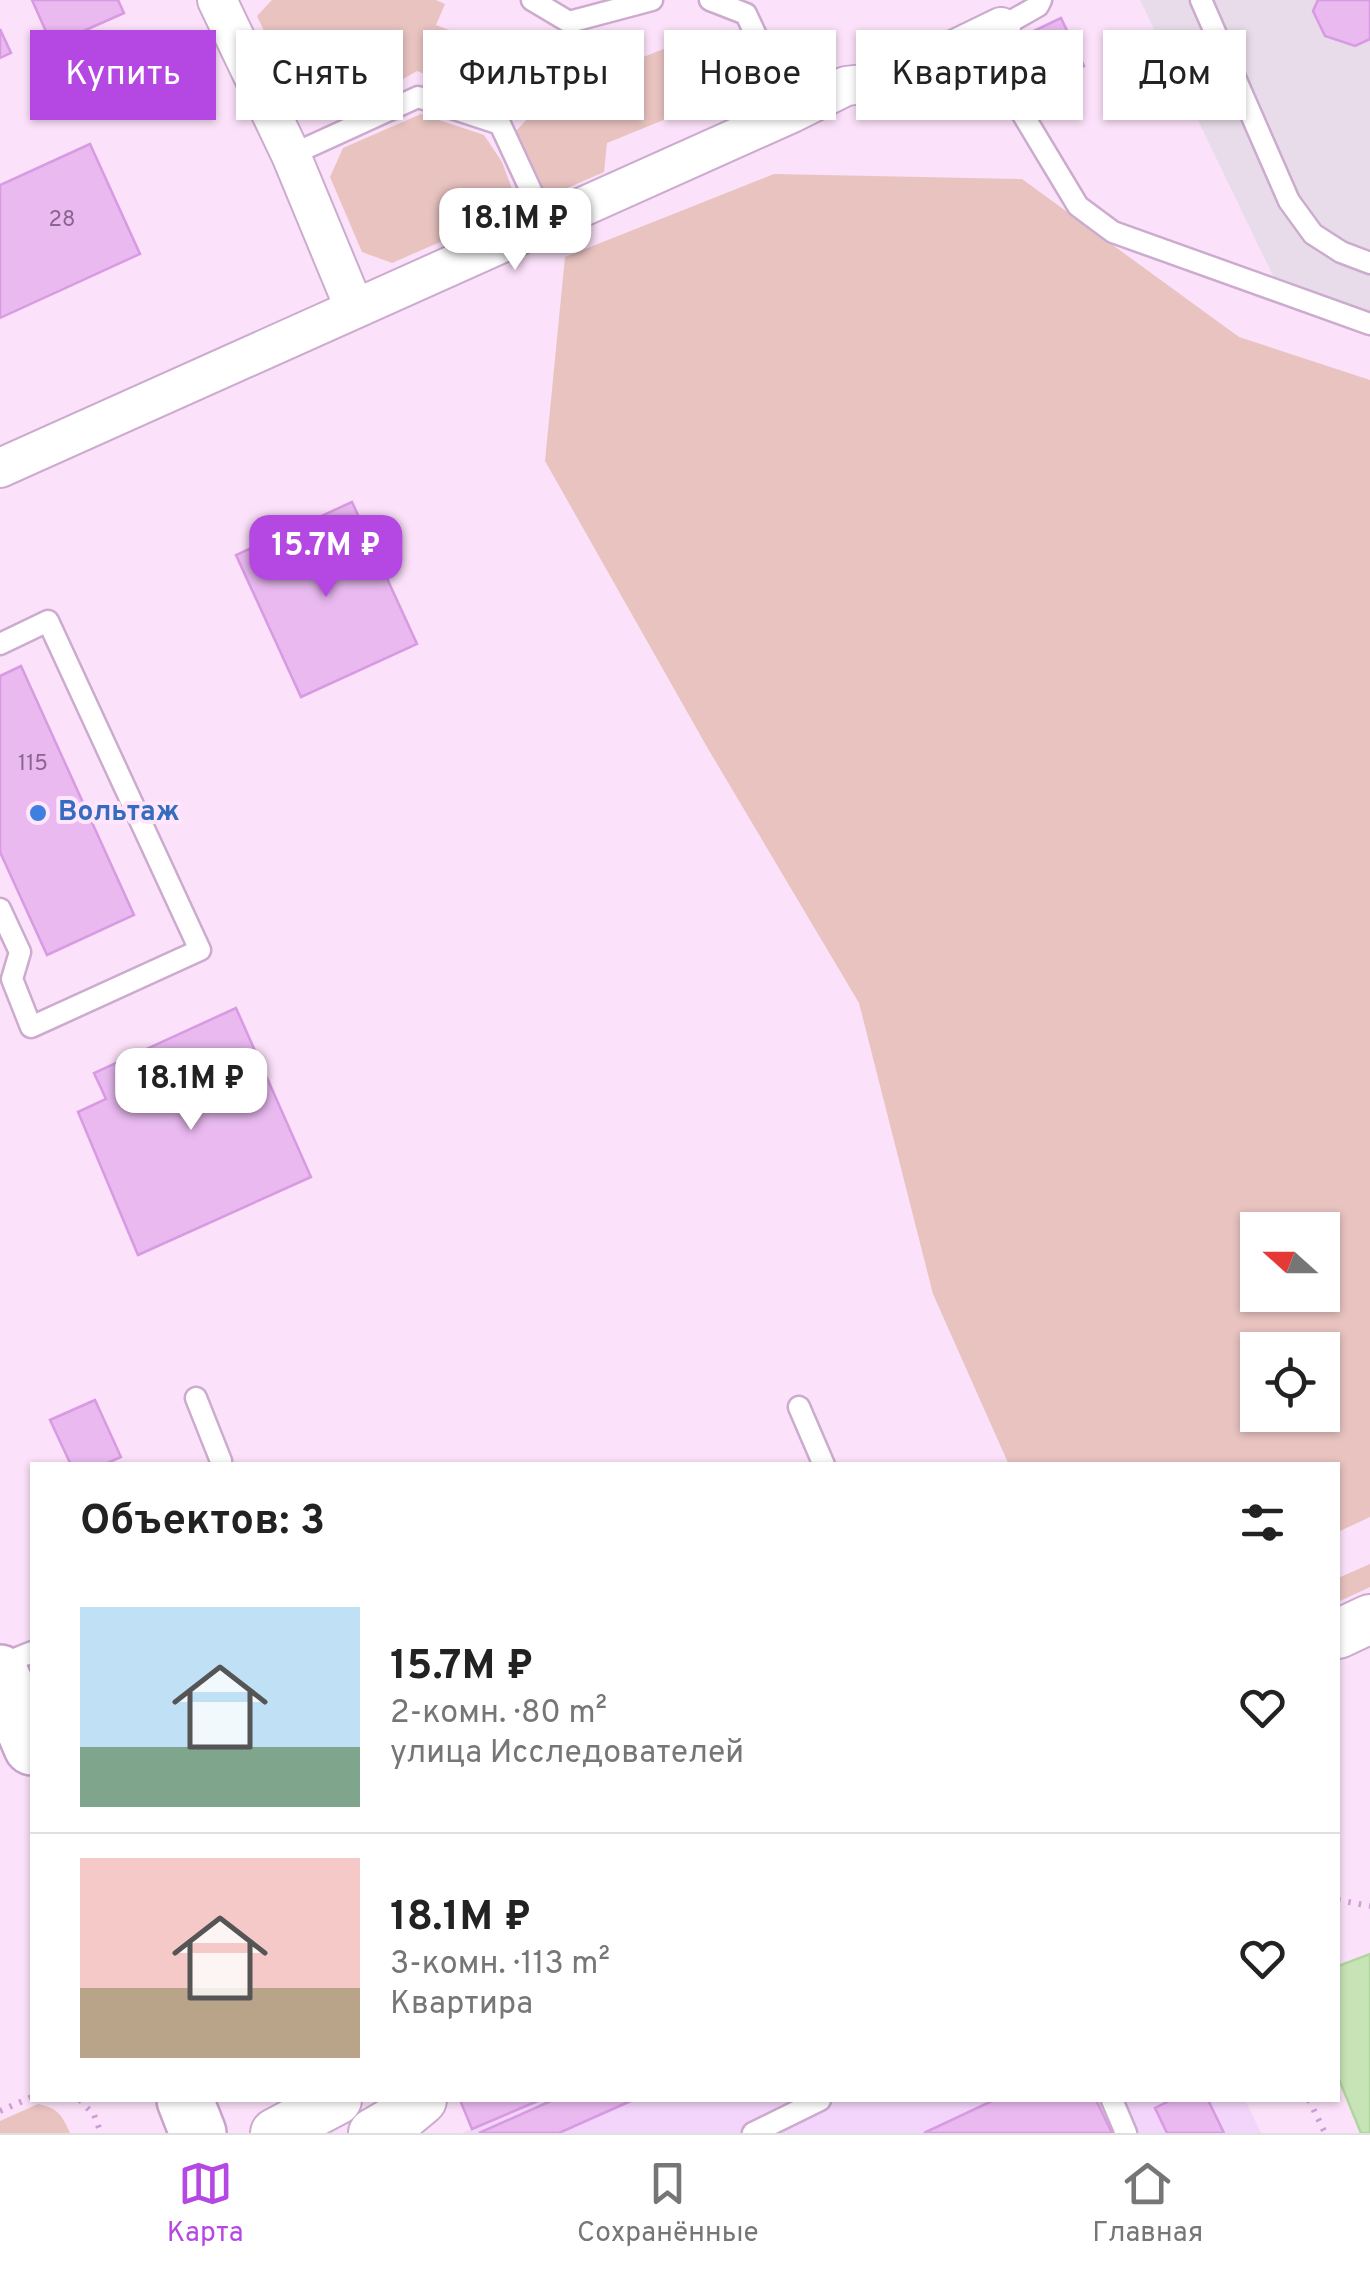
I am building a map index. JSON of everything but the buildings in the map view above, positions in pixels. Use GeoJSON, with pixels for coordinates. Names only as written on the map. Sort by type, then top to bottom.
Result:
{"type":"FeatureCollection","features":[{"type":"Feature","properties":{"kind":"main road"},"geometry":{"type":"LineString","coordinates":[[0,1674],[30,1742]]}},
{"type":"Feature","properties":{"kind":"main road"},"geometry":{"type":"LineString","coordinates":[[186,2102],[198,2133]]}},
{"type":"Feature","properties":{"kind":"street"},"geometry":{"type":"LineString","coordinates":[[217,0],[292,155],[354,307]]}},
{"type":"Feature","properties":{"kind":"street"},"geometry":{"type":"LineString","coordinates":[[0,468],[776,120]]}},
{"type":"Feature","properties":{"kind":"street"},"geometry":{"type":"LineString","coordinates":[[1340,1633],[1370,1619]]}},
{"type":"Feature","properties":{"kind":"street"},"geometry":{"type":"LineString","coordinates":[[275,2133],[333,2102]]}},
{"type":"Feature","properties":{"kind":"street"},"geometry":{"type":"LineString","coordinates":[[373,2133],[420,2102]]}},
{"type":"Feature","properties":{"kind":"lane"},"geometry":{"type":"LineString","coordinates":[[532,0],[569,22],[652,0]]}},
{"type":"Feature","properties":{"kind":"lane"},"geometry":{"type":"LineString","coordinates":[[710,0],[746,14],[753,30]]}},
{"type":"Feature","properties":{"kind":"lane"},"geometry":{"type":"LineString","coordinates":[[996,30],[1038,6],[1041,0]]}},
{"type":"Feature","properties":{"kind":"lane"},"geometry":{"type":"LineString","coordinates":[[1201,0],[1289,200],[1313,234],[1340,252],[1370,262]]}},
{"type":"Feature","properties":{"kind":"lane"},"geometry":{"type":"LineString","coordinates":[[292,155],[418,96],[500,124],[546,223]]}},
{"type":"Feature","properties":{"kind":"lane"},"geometry":{"type":"LineString","coordinates":[[1034,120],[1078,206],[1112,232],[1370,324]]}},
{"type":"Feature","properties":{"kind":"lane"},"geometry":{"type":"LineString","coordinates":[[0,644],[48,621],[200,950],[31,1026],[12,979],[20,952],[0,910]]}},
{"type":"Feature","properties":{"kind":"lane"},"geometry":{"type":"LineString","coordinates":[[196,1398],[222,1462]]}},
{"type":"Feature","properties":{"kind":"lane"},"geometry":{"type":"LineString","coordinates":[[799,1407],[823,1462]]}},
{"type":"Feature","properties":{"kind":"lane"},"geometry":{"type":"LineString","coordinates":[[0,1666],[30,1653]]}},
{"type":"Feature","properties":{"kind":"lane"},"geometry":{"type":"LineString","coordinates":[[752,2133],[816,2102]]}},
{"type":"Feature","properties":{"kind":"lane"},"geometry":{"type":"LineString","coordinates":[[1113,2102],[1126,2133]]}},
{"type":"Feature","properties":{"kind":"path"},"geometry":{"type":"LineString","coordinates":[[1340,1900],[1370,1906]]}},
{"type":"Feature","properties":{"kind":"path"},"geometry":{"type":"LineString","coordinates":[[0,2111],[30,2098]]}},
{"type":"Feature","properties":{"kind":"path"},"geometry":{"type":"LineString","coordinates":[[82,2102],[102,2133]]}},
{"type":"Feature","properties":{"kind":"path"},"geometry":{"type":"LineString","coordinates":[[1310,2102],[1325,2133]]}},
{"type":"Feature","properties":{"kind":"shaded area"},"geometry":{"type":"Polygon","coordinates":[[[272,0],[436,0],[445,4],[436,25],[449,30],[423,30],[423,73],[417,71],[403,79],[403,30],[264,30],[257,16],[272,0]]]}},
{"type":"Feature","properties":{"kind":"shaded area"},"geometry":{"type":"Polygon","coordinates":[[[1140,0],[1370,0],[1370,314],[1274,278],[1198,120],[1246,120],[1246,30],[1154,30],[1140,0]]]}},
{"type":"Feature","properties":{"kind":"shaded area"},"geometry":{"type":"Polygon","coordinates":[[[664,49],[664,120],[607,143],[604,172],[547,197],[516,131],[526,120],[644,120],[644,57],[664,49]]]}},
{"type":"Feature","properties":{"kind":"shaded area"},"geometry":{"type":"Polygon","coordinates":[[[421,114],[423,120],[439,120],[484,135],[502,162],[512,189],[504,214],[392,263],[362,252],[330,177],[343,148],[421,114]]]}},
{"type":"Feature","properties":{"kind":"shaded area"},"geometry":{"type":"Polygon","coordinates":[[[774,174],[1022,179],[1239,337],[1370,380],[1370,1517],[1340,1531],[1340,1462],[1008,1462],[933,1294],[859,1003],[707,747],[545,461],[565,257],[774,174]]]}},
{"type":"Feature","properties":{"kind":"shaded area"},"geometry":{"type":"Polygon","coordinates":[[[1370,1564],[1370,1587],[1340,1601],[1340,1577],[1370,1564]]]}},
{"type":"Feature","properties":{"kind":"shaded area"},"geometry":{"type":"Polygon","coordinates":[[[1370,1954],[1370,2133],[1361,2133],[1340,2082],[1340,1965],[1370,1954]]]}},
{"type":"Feature","properties":{"kind":"shaded area"},"geometry":{"type":"Polygon","coordinates":[[[535,2102],[1246,2102],[1261,2133],[462,2133],[535,2102]]]}},
{"type":"Feature","properties":{"kind":"shaded area"},"geometry":{"type":"Polygon","coordinates":[[[38,2104],[58,2113],[70,2133],[0,2133],[0,2121],[38,2104]]]}},
{"type":"Feature","properties":{"kind":"place","name":"Вольтаж"},"geometry":{"type":"Point","coordinates":[38,813]}}]}
